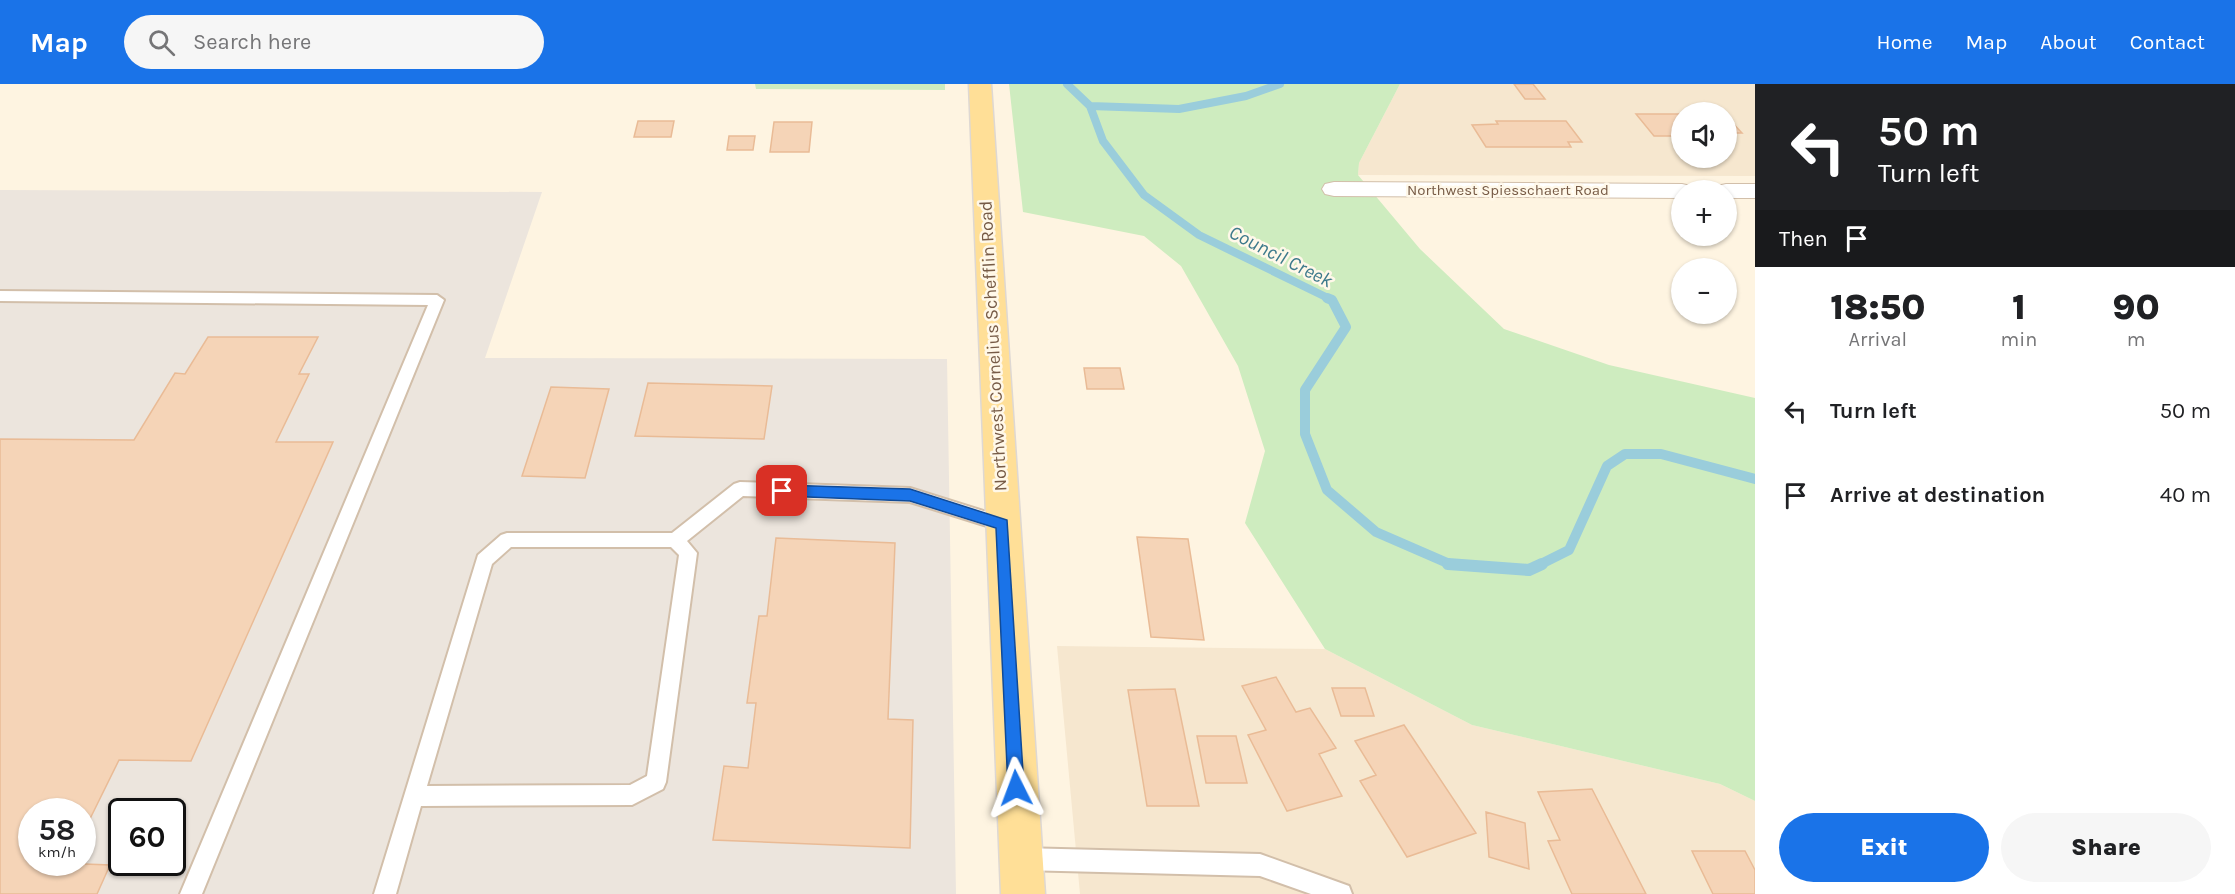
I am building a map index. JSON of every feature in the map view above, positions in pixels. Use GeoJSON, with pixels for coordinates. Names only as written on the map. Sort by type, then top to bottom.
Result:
{"type":"FeatureCollection","features":[{"type":"Feature","properties":{"kind":"main road","name":"Northwest Cornelius Schefflin Road"},"geometry":{"type":"LineString","coordinates":[[980,84],[1021,877]]}},
{"type":"Feature","properties":{"kind":"street","name":"Northwest Spiesschaert Road"},"geometry":{"type":"LineString","coordinates":[[1334,189],[1671,191]]}},
{"type":"Feature","properties":{"kind":"street"},"geometry":{"type":"LineString","coordinates":[[1737,191],[1755,191]]}},
{"type":"Feature","properties":{"kind":"lane"},"geometry":{"type":"LineString","coordinates":[[0,296],[437,300],[191,894]]}},
{"type":"Feature","properties":{"kind":"lane"},"geometry":{"type":"LineString","coordinates":[[385,894],[484,560],[507,540],[675,540],[740,489],[910,495],[1002,524]]}},
{"type":"Feature","properties":{"kind":"lane"},"geometry":{"type":"LineString","coordinates":[[415,796],[632,795],[656,782],[688,553],[675,540]]}},
{"type":"Feature","properties":{"kind":"lane"},"geometry":{"type":"LineString","coordinates":[[1021,877],[1260,865],[1341,894]]}},
{"type":"Feature","properties":{"kind":"shaded area"},"geometry":{"type":"Polygon","coordinates":[[[1400,84],[1755,84],[1755,176],[1358,175],[1359,163],[1400,84]]]}},
{"type":"Feature","properties":{"kind":"shaded area"},"geometry":{"type":"Polygon","coordinates":[[[0,190],[542,192],[485,358],[947,359],[956,894],[0,894],[0,190]]]}},
{"type":"Feature","properties":{"kind":"shaded area"},"geometry":{"type":"Polygon","coordinates":[[[1057,646],[1325,649],[1472,725],[1720,784],[1755,801],[1755,894],[1080,894],[1057,646]]]}},
{"type":"Feature","properties":{"kind":"green space"},"geometry":{"type":"Polygon","coordinates":[[[755,84],[945,84],[945,90],[756,89],[755,84]]]}},
{"type":"Feature","properties":{"kind":"green space"},"geometry":{"type":"Polygon","coordinates":[[[1009,84],[1400,84],[1359,163],[1358,175],[1420,249],[1504,329],[1609,365],[1755,398],[1755,801],[1720,784],[1472,725],[1325,649],[1245,523],[1265,451],[1238,366],[1181,266],[1144,236],[1023,212],[1009,84]]]}},
{"type":"Feature","properties":{"kind":"building"},"geometry":{"type":"Polygon","coordinates":[[[1514,84],[1533,84],[1545,99],[1525,99],[1514,84]]]}},
{"type":"Feature","properties":{"kind":"building"},"geometry":{"type":"Polygon","coordinates":[[[1636,114],[1671,114],[1671,136],[1654,136],[1636,114]]]}},
{"type":"Feature","properties":{"kind":"building"},"geometry":{"type":"Polygon","coordinates":[[[638,121],[674,121],[671,137],[634,137],[638,121]]]}},
{"type":"Feature","properties":{"kind":"building"},"geometry":{"type":"Polygon","coordinates":[[[1496,121],[1566,121],[1582,142],[1568,142],[1571,147],[1486,147],[1472,125],[1498,124],[1496,121]]]}},
{"type":"Feature","properties":{"kind":"building"},"geometry":{"type":"Polygon","coordinates":[[[774,122],[812,122],[809,152],[770,152],[774,122]]]}},
{"type":"Feature","properties":{"kind":"building"},"geometry":{"type":"Polygon","coordinates":[[[729,136],[755,136],[753,150],[727,150],[729,136]]]}},
{"type":"Feature","properties":{"kind":"building"},"geometry":{"type":"Polygon","coordinates":[[[208,337],[318,337],[299,374],[309,374],[276,442],[333,442],[191,761],[119,760],[96,807],[96,798],[18,798],[18,876],[96,876],[96,864],[108,865],[97,894],[0,894],[0,439],[134,440],[175,373],[185,374],[208,337]]]}},
{"type":"Feature","properties":{"kind":"building"},"geometry":{"type":"Polygon","coordinates":[[[1084,368],[1120,368],[1124,389],[1087,389],[1084,368]]]}},
{"type":"Feature","properties":{"kind":"building"},"geometry":{"type":"Polygon","coordinates":[[[648,383],[772,386],[764,439],[635,436],[648,383]]]}},
{"type":"Feature","properties":{"kind":"building"},"geometry":{"type":"Polygon","coordinates":[[[551,387],[609,389],[585,478],[522,476],[551,387]]]}},
{"type":"Feature","properties":{"kind":"building"},"geometry":{"type":"Polygon","coordinates":[[[1137,537],[1188,539],[1204,640],[1151,637],[1137,537]]]}},
{"type":"Feature","properties":{"kind":"building"},"geometry":{"type":"Polygon","coordinates":[[[776,538],[895,543],[888,719],[913,720],[910,848],[713,840],[724,766],[748,768],[756,703],[747,703],[759,616],[767,616],[776,538]]]}},
{"type":"Feature","properties":{"kind":"building"},"geometry":{"type":"Polygon","coordinates":[[[1276,677],[1296,712],[1310,708],[1336,748],[1319,754],[1342,796],[1287,811],[1248,735],[1266,730],[1242,686],[1276,677]]]}},
{"type":"Feature","properties":{"kind":"building"},"geometry":{"type":"Polygon","coordinates":[[[1332,688],[1365,688],[1374,716],[1341,716],[1332,688]]]}},
{"type":"Feature","properties":{"kind":"building"},"geometry":{"type":"Polygon","coordinates":[[[1175,689],[1199,806],[1147,806],[1128,690],[1175,689]]]}},
{"type":"Feature","properties":{"kind":"building"},"geometry":{"type":"Polygon","coordinates":[[[1404,725],[1476,833],[1407,857],[1360,781],[1376,775],[1355,741],[1404,725]]]}},
{"type":"Feature","properties":{"kind":"building"},"geometry":{"type":"Polygon","coordinates":[[[1197,736],[1236,736],[1247,783],[1206,783],[1197,736]]]}},
{"type":"Feature","properties":{"kind":"building"},"geometry":{"type":"Polygon","coordinates":[[[1592,789],[1646,894],[1572,894],[1548,841],[1560,840],[1538,792],[1592,789]]]}},
{"type":"Feature","properties":{"kind":"building"},"geometry":{"type":"Polygon","coordinates":[[[1486,812],[1525,823],[1529,869],[1489,857],[1486,812]]]}},
{"type":"Feature","properties":{"kind":"building"},"geometry":{"type":"Polygon","coordinates":[[[1692,851],[1745,851],[1755,870],[1755,894],[1713,894],[1692,851]]]}},
{"type":"Feature","properties":{"kind":"waterway","name":"Council Creek"},"geometry":{"type":"LineString","coordinates":[[1067,84],[1090,106]]}},
{"type":"Feature","properties":{"kind":"waterway"},"geometry":{"type":"LineString","coordinates":[[1090,106],[1179,109],[1246,96],[1280,84]]}},
{"type":"Feature","properties":{"kind":"waterway","name":"Council Creek"},"geometry":{"type":"LineString","coordinates":[[1090,106],[1103,141],[1144,195],[1199,235],[1330,299]]}},
{"type":"Feature","properties":{"kind":"waterway","name":"Council Creek"},"geometry":{"type":"LineString","coordinates":[[1327,298],[1332,300],[1346,327],[1305,390],[1305,434],[1327,490],[1376,532],[1450,564]]}},
{"type":"Feature","properties":{"kind":"waterway","name":"Council Creek"},"geometry":{"type":"LineString","coordinates":[[1539,565],[1569,550],[1607,466],[1625,454],[1661,454],[1755,479]]}},
{"type":"Feature","properties":{"kind":"waterway","name":"Council Creek"},"geometry":{"type":"LineString","coordinates":[[1450,564],[1529,570],[1542,564]]}},
{"type":"Feature","properties":{"kind":"route"},"geometry":{"type":"LineString","coordinates":[[782,491],[910,495],[1002,524],[1016,788]]}}]}
